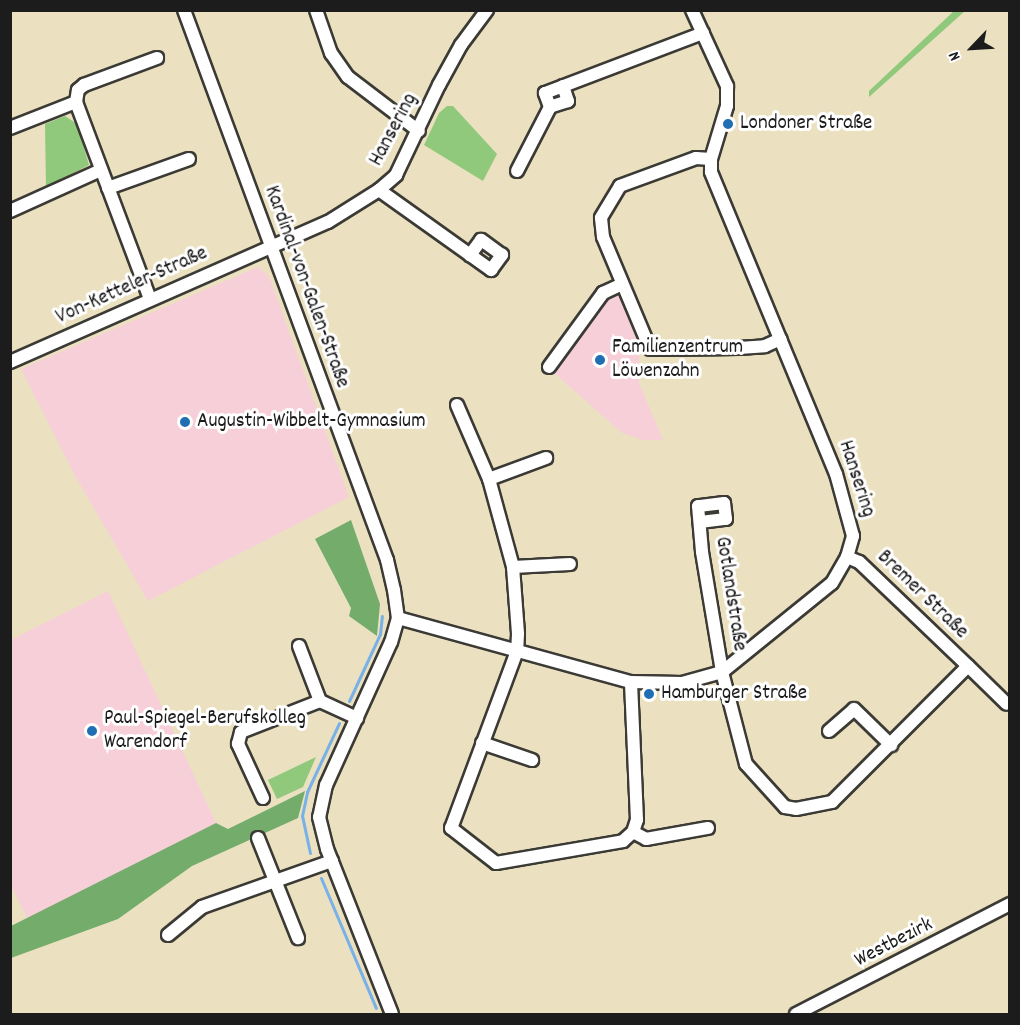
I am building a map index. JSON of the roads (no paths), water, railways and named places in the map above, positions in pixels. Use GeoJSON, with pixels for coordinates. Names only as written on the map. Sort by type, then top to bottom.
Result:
{"type":"FeatureCollection","features":[{"type":"Feature","properties":{"kind":"street","name":"Kardinal-von-Galen-Straße"},"geometry":{"type":"LineString","coordinates":[[184,10],[269,247],[387,560],[398,618]]}},
{"type":"Feature","properties":{"kind":"street"},"geometry":{"type":"LineString","coordinates":[[316,10],[331,53],[348,77],[419,131]]}},
{"type":"Feature","properties":{"kind":"street","name":"Hansering"},"geometry":{"type":"LineString","coordinates":[[269,247],[328,222],[379,190],[396,175],[461,45],[487,10]]}},
{"type":"Feature","properties":{"kind":"street","name":"Hansering"},"geometry":{"type":"LineString","coordinates":[[398,618],[631,682],[682,683],[722,672],[832,583],[847,558],[854,536],[844,499],[781,339],[711,172],[711,159],[727,106],[727,86],[692,10]]}},
{"type":"Feature","properties":{"kind":"street"},"geometry":{"type":"LineString","coordinates":[[517,171],[550,107],[544,93],[703,33]]}},
{"type":"Feature","properties":{"kind":"street"},"geometry":{"type":"LineString","coordinates":[[150,299],[76,102],[78,90],[84,85],[158,58]]}},
{"type":"Feature","properties":{"kind":"street"},"geometry":{"type":"LineString","coordinates":[[10,128],[76,102]]}},
{"type":"Feature","properties":{"kind":"street"},"geometry":{"type":"LineString","coordinates":[[711,159],[696,158],[620,186],[601,218],[603,237],[650,349],[739,348],[765,346],[781,339]]}},
{"type":"Feature","properties":{"kind":"street"},"geometry":{"type":"LineString","coordinates":[[108,188],[189,159]]}},
{"type":"Feature","properties":{"kind":"street"},"geometry":{"type":"LineString","coordinates":[[10,211],[101,170]]}},
{"type":"Feature","properties":{"kind":"street"},"geometry":{"type":"LineString","coordinates":[[379,190],[470,255]]}},
{"type":"Feature","properties":{"kind":"street","name":"Von-Ketteler-Straße"},"geometry":{"type":"LineString","coordinates":[[10,362],[269,247]]}},
{"type":"Feature","properties":{"kind":"street"},"geometry":{"type":"LineString","coordinates":[[549,367],[603,293],[622,284]]}},
{"type":"Feature","properties":{"kind":"street"},"geometry":{"type":"LineString","coordinates":[[457,405],[489,480],[513,567],[517,651],[452,828],[496,864],[622,840],[633,832],[637,820],[631,682]]}},
{"type":"Feature","properties":{"kind":"street"},"geometry":{"type":"LineString","coordinates":[[489,480],[546,458]]}},
{"type":"Feature","properties":{"kind":"street","name":"Gotlandstraße"},"geometry":{"type":"LineString","coordinates":[[700,522],[722,672]]}},
{"type":"Feature","properties":{"kind":"street","name":"Bremer Straße"},"geometry":{"type":"LineString","coordinates":[[847,558],[859,562],[1007,704]]}},
{"type":"Feature","properties":{"kind":"street"},"geometry":{"type":"LineString","coordinates":[[513,567],[570,564]]}},
{"type":"Feature","properties":{"kind":"street"},"geometry":{"type":"LineString","coordinates":[[392,1014],[332,861],[319,817],[326,785],[357,718],[398,618]]}},
{"type":"Feature","properties":{"kind":"street"},"geometry":{"type":"LineString","coordinates":[[299,646],[320,700],[357,718]]}},
{"type":"Feature","properties":{"kind":"street","name":"Bremer Straße"},"geometry":{"type":"LineString","coordinates":[[722,672],[746,764],[785,807],[796,810],[832,802],[968,666]]}},
{"type":"Feature","properties":{"kind":"street"},"geometry":{"type":"LineString","coordinates":[[263,798],[238,744],[241,732],[320,700]]}},
{"type":"Feature","properties":{"kind":"street"},"geometry":{"type":"LineString","coordinates":[[829,731],[854,709],[891,745]]}},
{"type":"Feature","properties":{"kind":"street"},"geometry":{"type":"LineString","coordinates":[[482,743],[532,760]]}},
{"type":"Feature","properties":{"kind":"street"},"geometry":{"type":"LineString","coordinates":[[633,832],[646,839],[708,828]]}},
{"type":"Feature","properties":{"kind":"street"},"geometry":{"type":"LineString","coordinates":[[258,838],[298,939]]}},
{"type":"Feature","properties":{"kind":"street"},"geometry":{"type":"LineString","coordinates":[[168,935],[202,907],[332,861]]}},
{"type":"Feature","properties":{"kind":"street","name":"Westbezirk"},"geometry":{"type":"LineString","coordinates":[[796,1014],[1010,904]]}},
{"type":"Feature","properties":{"kind":"waterway"},"geometry":{"type":"LineString","coordinates":[[349,701],[380,634],[382,616]]}},
{"type":"Feature","properties":{"kind":"waterway"},"geometry":{"type":"LineString","coordinates":[[310,853],[302,816],[307,792],[339,723]]}},
{"type":"Feature","properties":{"kind":"waterway"},"geometry":{"type":"LineString","coordinates":[[321,878],[376,1008]]}},
{"type":"Feature","properties":{"kind":"place","name":"Londoner Straße"},"geometry":{"type":"Point","coordinates":[728,124]}},
{"type":"Feature","properties":{"kind":"place","name":"Familienzentrum Löwenzahn"},"geometry":{"type":"Point","coordinates":[600,360]}},
{"type":"Feature","properties":{"kind":"place","name":"Augustin-Wibbelt-Gymnasium"},"geometry":{"type":"Point","coordinates":[185,422]}},
{"type":"Feature","properties":{"kind":"place","name":"Hamburger Straße"},"geometry":{"type":"Point","coordinates":[649,694]}},
{"type":"Feature","properties":{"kind":"place","name":"Paul-Spiegel-Berufskolleg Warendorf"},"geometry":{"type":"Point","coordinates":[92,731]}}]}
